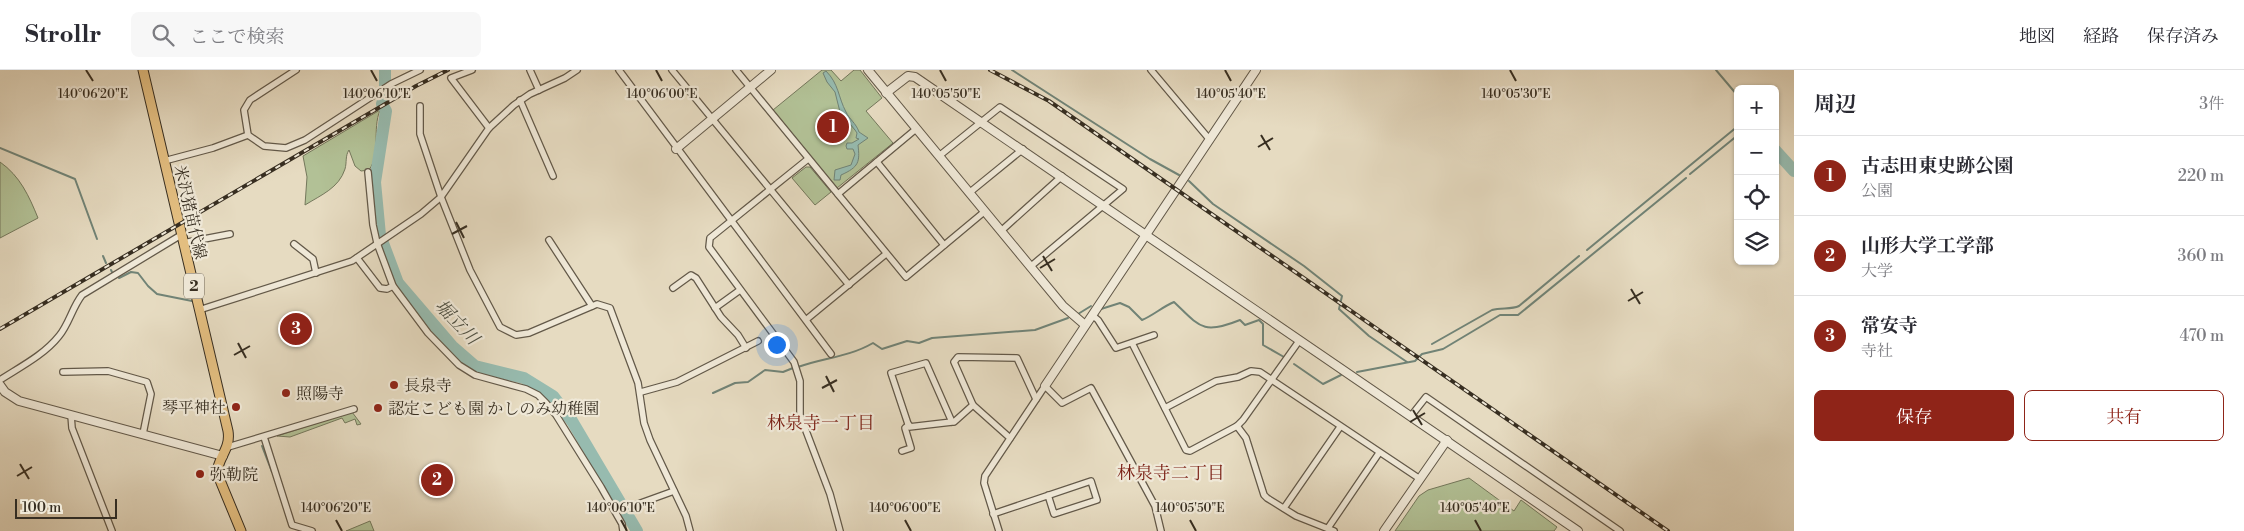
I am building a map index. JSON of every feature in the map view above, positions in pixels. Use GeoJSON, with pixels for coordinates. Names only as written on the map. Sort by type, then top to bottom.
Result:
{"type":"FeatureCollection","features":[{"type":"Feature","properties":{"kind":"main road","name":"米沢猪苗代線"},"geometry":{"type":"LineString","coordinates":[[143,70],[228,431],[228,447]]}},
{"type":"Feature","properties":{"kind":"main road"},"geometry":{"type":"LineString","coordinates":[[228,447],[218,466],[217,473],[241,531]]}},
{"type":"Feature","properties":{"kind":"street"},"geometry":{"type":"LineString","coordinates":[[296,70],[250,100],[244,110],[248,135],[264,146],[286,148],[305,140],[376,92],[420,70]]}},
{"type":"Feature","properties":{"kind":"street"},"geometry":{"type":"LineString","coordinates":[[472,70],[451,78],[490,128]]}},
{"type":"Feature","properties":{"kind":"street"},"geometry":{"type":"LineString","coordinates":[[530,70],[539,90]]}},
{"type":"Feature","properties":{"kind":"street"},"geometry":{"type":"LineString","coordinates":[[199,310],[357,258],[421,214],[441,197],[490,128],[520,100],[577,70]]}},
{"type":"Feature","properties":{"kind":"street"},"geometry":{"type":"LineString","coordinates":[[619,70],[731,222],[807,319],[831,354]]}},
{"type":"Feature","properties":{"kind":"street"},"geometry":{"type":"LineString","coordinates":[[672,70],[849,285]]}},
{"type":"Feature","properties":{"kind":"street"},"geometry":{"type":"LineString","coordinates":[[736,70],[906,277],[984,212]]}},
{"type":"Feature","properties":{"kind":"street"},"geometry":{"type":"LineString","coordinates":[[676,149],[772,70]]}},
{"type":"Feature","properties":{"kind":"street"},"geometry":{"type":"LineString","coordinates":[[868,70],[1030,267],[1067,310],[1085,325]]}},
{"type":"Feature","properties":{"kind":"street"},"geometry":{"type":"LineString","coordinates":[[1151,70],[1210,140]]}},
{"type":"Feature","properties":{"kind":"street"},"geometry":{"type":"LineString","coordinates":[[998,531],[984,483],[985,476],[1256,70]]}},
{"type":"Feature","properties":{"kind":"street"},"geometry":{"type":"LineString","coordinates":[[886,93],[908,76],[915,77],[1023,149],[1299,341],[1578,531]]}},
{"type":"Feature","properties":{"kind":"street"},"geometry":{"type":"LineString","coordinates":[[520,100],[553,176]]}},
{"type":"Feature","properties":{"kind":"street"},"geometry":{"type":"LineString","coordinates":[[420,106],[420,134],[441,197],[470,270],[500,327],[516,335],[529,333],[592,306],[601,304],[610,308],[641,392],[644,423],[686,516],[690,531]]}},
{"type":"Feature","properties":{"kind":"street"},"geometry":{"type":"LineString","coordinates":[[938,156],[1000,107],[1123,189],[1030,267]]}},
{"type":"Feature","properties":{"kind":"street"},"geometry":{"type":"LineString","coordinates":[[838,194],[916,129]]}},
{"type":"Feature","properties":{"kind":"street"},"geometry":{"type":"LineString","coordinates":[[164,161],[213,148],[248,135]]}},
{"type":"Feature","properties":{"kind":"street"},"geometry":{"type":"LineString","coordinates":[[969,193],[1023,149]]}},
{"type":"Feature","properties":{"kind":"street"},"geometry":{"type":"LineString","coordinates":[[808,159],[710,238],[709,247],[794,362],[800,381],[800,415],[830,494],[840,531]]}},
{"type":"Feature","properties":{"kind":"street"},"geometry":{"type":"LineString","coordinates":[[877,162],[944,245]]}},
{"type":"Feature","properties":{"kind":"street"},"geometry":{"type":"LineString","coordinates":[[368,172],[370,204],[378,242],[393,286],[428,333],[459,365],[475,375],[526,389],[538,395],[546,403],[556,415],[601,487],[622,524],[622,531]]}},
{"type":"Feature","properties":{"kind":"street"},"geometry":{"type":"LineString","coordinates":[[1001,231],[1062,176]]}},
{"type":"Feature","properties":{"kind":"street"},"geometry":{"type":"LineString","coordinates":[[0,380],[32,360],[55,341],[61,334],[76,303],[87,292],[182,239],[230,234]]}},
{"type":"Feature","properties":{"kind":"street"},"geometry":{"type":"LineString","coordinates":[[549,240],[592,306]]}},
{"type":"Feature","properties":{"kind":"street"},"geometry":{"type":"LineString","coordinates":[[294,244],[313,259],[316,272]]}},
{"type":"Feature","properties":{"kind":"street"},"geometry":{"type":"LineString","coordinates":[[807,319],[886,254]]}},
{"type":"Feature","properties":{"kind":"street"},"geometry":{"type":"LineString","coordinates":[[357,258],[380,288],[387,289],[393,286]]}},
{"type":"Feature","properties":{"kind":"street"},"geometry":{"type":"LineString","coordinates":[[673,288],[691,275],[696,278],[721,317],[738,335],[746,348]]}},
{"type":"Feature","properties":{"kind":"street"},"geometry":{"type":"LineString","coordinates":[[716,308],[740,290]]}},
{"type":"Feature","properties":{"kind":"street"},"geometry":{"type":"LineString","coordinates":[[1092,315],[1098,320],[1114,347],[1154,335]]}},
{"type":"Feature","properties":{"kind":"street"},"geometry":{"type":"LineString","coordinates":[[641,392],[677,382],[758,341]]}},
{"type":"Feature","properties":{"kind":"street"},"geometry":{"type":"LineString","coordinates":[[1132,343],[1186,450],[1190,451],[1237,426],[1299,341]]}},
{"type":"Feature","properties":{"kind":"street"},"geometry":{"type":"LineString","coordinates":[[1010,438],[973,406],[954,362],[958,357],[1017,358],[1036,399]]}},
{"type":"Feature","properties":{"kind":"street"},"geometry":{"type":"LineString","coordinates":[[909,425],[891,373],[926,363],[952,422]]}},
{"type":"Feature","properties":{"kind":"street"},"geometry":{"type":"LineString","coordinates":[[63,372],[108,371],[148,382],[151,394],[143,434]]}},
{"type":"Feature","properties":{"kind":"street"},"geometry":{"type":"LineString","coordinates":[[1165,408],[1216,381],[1238,377],[1251,371],[1260,372],[1420,479]]}},
{"type":"Feature","properties":{"kind":"street"},"geometry":{"type":"LineString","coordinates":[[0,385],[5,392],[19,401],[223,456]]}},
{"type":"Feature","properties":{"kind":"street"},"geometry":{"type":"LineString","coordinates":[[1045,386],[1062,403],[1091,388],[1155,506],[1161,531]]}},
{"type":"Feature","properties":{"kind":"street"},"geometry":{"type":"LineString","coordinates":[[1411,416],[1426,397],[1620,531]]}},
{"type":"Feature","properties":{"kind":"street"},"geometry":{"type":"LineString","coordinates":[[902,451],[911,448],[905,428],[909,425],[952,422],[973,406]]}},
{"type":"Feature","properties":{"kind":"street"},"geometry":{"type":"LineString","coordinates":[[228,447],[354,409]]}},
{"type":"Feature","properties":{"kind":"street"},"geometry":{"type":"LineString","coordinates":[[71,415],[72,428],[112,531]]}},
{"type":"Feature","properties":{"kind":"street"},"geometry":{"type":"LineString","coordinates":[[1237,426],[1246,438],[1264,495],[1300,518],[1331,530],[1379,453]]}},
{"type":"Feature","properties":{"kind":"street"},"geometry":{"type":"LineString","coordinates":[[1284,508],[1340,427]]}},
{"type":"Feature","properties":{"kind":"street"},"geometry":{"type":"LineString","coordinates":[[264,437],[292,525],[312,531]]}},
{"type":"Feature","properties":{"kind":"street"},"geometry":{"type":"LineString","coordinates":[[1384,531],[1447,440]]}},
{"type":"Feature","properties":{"kind":"street"},"geometry":{"type":"LineString","coordinates":[[993,514],[1048,495],[1091,481],[1097,500],[1054,514],[1048,495]]}},
{"type":"Feature","properties":{"kind":"street"},"geometry":{"type":"LineString","coordinates":[[638,504],[674,491]]}},
{"type":"Feature","properties":{"kind":"green space"},"geometry":{"type":"Polygon","coordinates":[[[822,70],[831,70],[841,81],[854,70],[860,70],[882,98],[866,111],[893,143],[837,188],[773,110],[822,70]]]}},
{"type":"Feature","properties":{"kind":"green space"},"geometry":{"type":"Polygon","coordinates":[[[380,110],[375,156],[369,170],[361,171],[355,166],[349,150],[345,169],[334,186],[305,205],[307,177],[303,156],[380,110]]]}},
{"type":"Feature","properties":{"kind":"green space"},"geometry":{"type":"Polygon","coordinates":[[[0,162],[18,180],[38,218],[0,238],[0,162]]]}},
{"type":"Feature","properties":{"kind":"green space"},"geometry":{"type":"Polygon","coordinates":[[[806,167],[810,167],[831,192],[815,205],[792,178],[806,167]]]}},
{"type":"Feature","properties":{"kind":"green space"},"geometry":{"type":"Polygon","coordinates":[[[352,412],[361,424],[357,425],[355,419],[345,423],[342,418],[290,437],[277,436],[352,412]]]}},
{"type":"Feature","properties":{"kind":"green space"},"geometry":{"type":"Polygon","coordinates":[[[1469,478],[1514,511],[1521,500],[1557,527],[1554,531],[1395,531],[1419,496],[1428,490],[1469,478]]]}},
{"type":"Feature","properties":{"kind":"green space"},"geometry":{"type":"Polygon","coordinates":[[[370,521],[374,531],[346,531],[370,521]]]}},
{"type":"Feature","properties":{"kind":"water"},"geometry":{"type":"Polygon","coordinates":[[[826,71],[836,86],[847,114],[859,132],[868,138],[858,145],[859,156],[855,166],[841,175],[840,180],[834,180],[835,170],[851,165],[855,154],[853,149],[847,149],[847,143],[852,143],[859,139],[856,138],[857,133],[855,130],[840,112],[835,92],[823,73],[826,71]]]}},
{"type":"Feature","properties":{"kind":"waterway","name":"堀立川"},"geometry":{"type":"LineString","coordinates":[[385,70],[385,95],[382,104],[386,111],[375,182],[380,235],[398,283],[452,346],[475,366],[524,378],[553,396],[572,421],[637,531]]}},
{"type":"Feature","properties":{"kind":"waterway"},"geometry":{"type":"LineString","coordinates":[[1012,70],[1150,159],[1179,175]]}},
{"type":"Feature","properties":{"kind":"waterway"},"geometry":{"type":"LineString","coordinates":[[1716,70],[1734,91]]}},
{"type":"Feature","properties":{"kind":"waterway"},"geometry":{"type":"LineString","coordinates":[[1587,250],[1734,129]]}},
{"type":"Feature","properties":{"kind":"waterway"},"geometry":{"type":"LineString","coordinates":[[1690,174],[1734,138]]}},
{"type":"Feature","properties":{"kind":"waterway"},"geometry":{"type":"LineString","coordinates":[[0,148],[75,179],[97,239]]}},
{"type":"Feature","properties":{"kind":"waterway"},"geometry":{"type":"LineString","coordinates":[[1779,154],[1794,171]]}},
{"type":"Feature","properties":{"kind":"waterway"},"geometry":{"type":"LineString","coordinates":[[1357,372],[1415,361],[1422,354],[1443,349],[1500,315],[1518,315],[1686,178]]}},
{"type":"Feature","properties":{"kind":"waterway"},"geometry":{"type":"LineString","coordinates":[[1189,181],[1213,204],[1304,266],[1342,296],[1339,309],[1369,336],[1407,362]]}},
{"type":"Feature","properties":{"kind":"waterway"},"geometry":{"type":"LineString","coordinates":[[103,256],[106,263]]}},
{"type":"Feature","properties":{"kind":"waterway"},"geometry":{"type":"LineString","coordinates":[[1432,344],[1492,310],[1519,306],[1579,256]]}},
{"type":"Feature","properties":{"kind":"waterway"},"geometry":{"type":"LineString","coordinates":[[119,278],[131,272],[138,273],[157,294],[192,301]]}},
{"type":"Feature","properties":{"kind":"waterway"},"geometry":{"type":"LineString","coordinates":[[1101,309],[1120,303],[1129,307],[1142,320],[1174,302],[1197,323],[1203,326],[1218,327],[1240,320],[1245,325],[1259,320],[1263,324],[1263,345],[1284,357]]}},
{"type":"Feature","properties":{"kind":"waterway"},"geometry":{"type":"LineString","coordinates":[[1078,314],[1091,306]]}},
{"type":"Feature","properties":{"kind":"waterway"},"geometry":{"type":"LineString","coordinates":[[798,367],[855,351],[873,343],[882,349],[907,341],[919,343],[932,338],[1035,330],[1068,318]]}},
{"type":"Feature","properties":{"kind":"waterway"},"geometry":{"type":"LineString","coordinates":[[1294,364],[1323,384],[1341,375]]}},
{"type":"Feature","properties":{"kind":"waterway"},"geometry":{"type":"LineString","coordinates":[[713,393],[735,383],[748,382],[765,370],[783,372],[793,368]]}},
{"type":"Feature","properties":{"kind":"waterway"},"geometry":{"type":"LineString","coordinates":[[262,446],[272,472]]}},
{"type":"Feature","properties":{"kind":"railway"},"geometry":{"type":"LineString","coordinates":[[0,329],[416,86],[448,70]]}},
{"type":"Feature","properties":{"kind":"railway"},"geometry":{"type":"LineString","coordinates":[[990,70],[1049,101],[1668,531]]}},
{"type":"Feature","properties":{"kind":"place","name":"古志田東史跡公園"},"geometry":{"type":"Point","coordinates":[833,127]}},
{"type":"Feature","properties":{"kind":"place","name":"常安寺"},"geometry":{"type":"Point","coordinates":[296,329]}},
{"type":"Feature","properties":{"kind":"place","name":"長泉寺"},"geometry":{"type":"Point","coordinates":[394,385]}},
{"type":"Feature","properties":{"kind":"place","name":"照陽寺"},"geometry":{"type":"Point","coordinates":[286,393]}},
{"type":"Feature","properties":{"kind":"place","name":"琴平神社"},"geometry":{"type":"Point","coordinates":[236,407]}},
{"type":"Feature","properties":{"kind":"place","name":"認定こども園 かしのみ幼稚園"},"geometry":{"type":"Point","coordinates":[378,408]}},
{"type":"Feature","properties":{"kind":"place","name":"弥勒院"},"geometry":{"type":"Point","coordinates":[200,474]}},
{"type":"Feature","properties":{"kind":"place","name":"山形大学工学部"},"geometry":{"type":"Point","coordinates":[437,480]}},
{"type":"Feature","properties":{"kind":"district","name":"林泉寺一丁目"},"geometry":{"type":"Point","coordinates":[821,423]}},
{"type":"Feature","properties":{"kind":"district","name":"林泉寺二丁目"},"geometry":{"type":"Point","coordinates":[1171,473]}}]}
